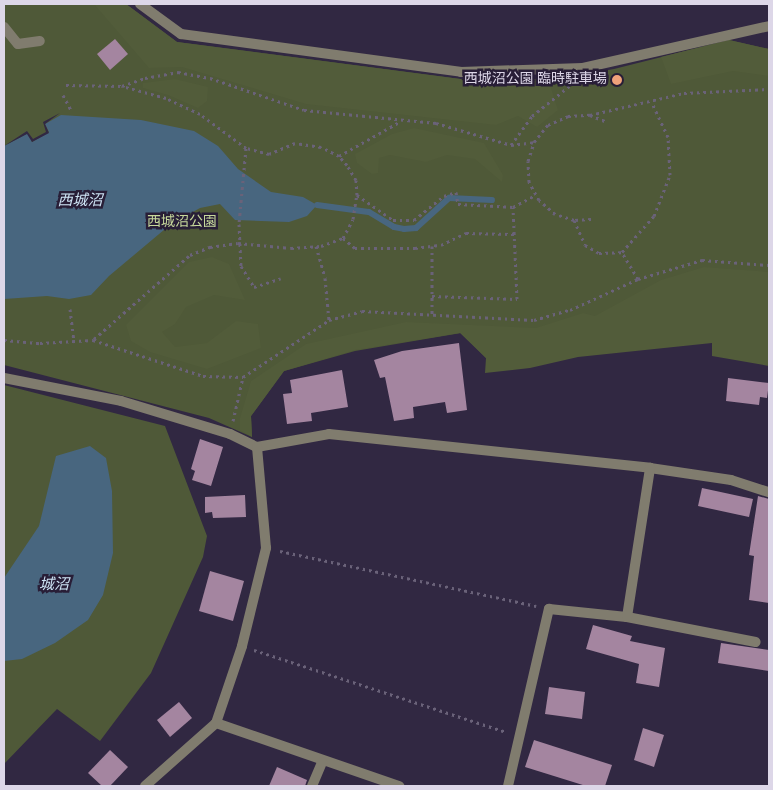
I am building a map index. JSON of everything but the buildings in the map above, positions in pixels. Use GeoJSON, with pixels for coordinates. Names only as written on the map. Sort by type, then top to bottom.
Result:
{"type":"FeatureCollection","features":[{"type":"Feature","properties":{"kind":"street"},"geometry":{"type":"LineString","coordinates":[[140,4],[181,34],[461,72],[583,68],[769,25]]}},
{"type":"Feature","properties":{"kind":"street"},"geometry":{"type":"LineString","coordinates":[[4,26],[18,44],[40,41]]}},
{"type":"Feature","properties":{"kind":"street"},"geometry":{"type":"LineString","coordinates":[[4,378],[121,401],[230,434],[257,446],[329,434],[650,468],[731,480],[769,492]]}},
{"type":"Feature","properties":{"kind":"street"},"geometry":{"type":"LineString","coordinates":[[145,786],[216,723],[242,646],[266,548],[257,446]]}},
{"type":"Feature","properties":{"kind":"street"},"geometry":{"type":"LineString","coordinates":[[626,617],[650,468]]}},
{"type":"Feature","properties":{"kind":"street"},"geometry":{"type":"LineString","coordinates":[[508,786],[549,609],[626,617],[756,642]]}},
{"type":"Feature","properties":{"kind":"street"},"geometry":{"type":"LineString","coordinates":[[216,723],[322,762],[399,786]]}},
{"type":"Feature","properties":{"kind":"street"},"geometry":{"type":"LineString","coordinates":[[312,786],[322,762]]}},
{"type":"Feature","properties":{"kind":"path"},"geometry":{"type":"LineString","coordinates":[[122,86],[144,78],[178,72],[210,78],[304,110],[436,123],[511,145],[534,142]]}},
{"type":"Feature","properties":{"kind":"path"},"geometry":{"type":"LineString","coordinates":[[511,145],[532,116],[572,84]]}},
{"type":"Feature","properties":{"kind":"path"},"geometry":{"type":"LineString","coordinates":[[66,85],[122,86],[166,98],[200,114],[246,148],[269,154],[295,143],[321,147],[339,156],[356,180],[357,194],[353,219],[343,238],[316,246],[291,248],[238,243],[210,247],[190,255],[93,340]]}},
{"type":"Feature","properties":{"kind":"path"},"geometry":{"type":"LineString","coordinates":[[591,220],[574,220],[555,214],[536,195],[529,182],[528,161],[534,142],[548,125],[568,116],[590,115],[684,94],[769,89]]}},
{"type":"Feature","properties":{"kind":"path"},"geometry":{"type":"LineString","coordinates":[[63,95],[71,110]]}},
{"type":"Feature","properties":{"kind":"path"},"geometry":{"type":"LineString","coordinates":[[574,220],[585,245],[599,253],[622,252],[654,216],[670,175],[668,136],[652,102]]}},
{"type":"Feature","properties":{"kind":"path"},"geometry":{"type":"LineString","coordinates":[[590,115],[605,121]]}},
{"type":"Feature","properties":{"kind":"path"},"geometry":{"type":"LineString","coordinates":[[339,156],[401,121]]}},
{"type":"Feature","properties":{"kind":"path"},"geometry":{"type":"LineString","coordinates":[[246,148],[238,224],[241,266],[254,287],[281,278]]}},
{"type":"Feature","properties":{"kind":"path"},"geometry":{"type":"LineString","coordinates":[[357,194],[393,220],[414,220],[444,196],[456,192],[458,204],[513,207],[536,195]]}},
{"type":"Feature","properties":{"kind":"path"},"geometry":{"type":"LineString","coordinates":[[432,296],[517,299],[513,207]]}},
{"type":"Feature","properties":{"kind":"path"},"geometry":{"type":"LineString","coordinates":[[343,238],[355,248],[432,246],[466,233],[514,234]]}},
{"type":"Feature","properties":{"kind":"path"},"geometry":{"type":"LineString","coordinates":[[316,246],[325,278],[329,320]]}},
{"type":"Feature","properties":{"kind":"path"},"geometry":{"type":"LineString","coordinates":[[432,246],[432,315]]}},
{"type":"Feature","properties":{"kind":"path"},"geometry":{"type":"LineString","coordinates":[[622,252],[638,279]]}},
{"type":"Feature","properties":{"kind":"path"},"geometry":{"type":"LineString","coordinates":[[4,340],[93,340],[203,376],[243,377],[329,320],[362,311],[534,320],[570,310],[638,279],[702,260],[769,265]]}},
{"type":"Feature","properties":{"kind":"path"},"geometry":{"type":"LineString","coordinates":[[70,309],[74,341]]}},
{"type":"Feature","properties":{"kind":"path"},"geometry":{"type":"LineString","coordinates":[[230,434],[243,377]]}},
{"type":"Feature","properties":{"kind":"path"},"geometry":{"type":"LineString","coordinates":[[266,548],[549,609]]}},
{"type":"Feature","properties":{"kind":"path"},"geometry":{"type":"LineString","coordinates":[[242,646],[520,736]]}},
{"type":"Feature","properties":{"kind":"green space","name":"西城沼公園"},"geometry":{"type":"Polygon","coordinates":[[[4,4],[126,4],[177,42],[468,80],[559,79],[614,69],[729,40],[769,49],[769,293],[486,358],[461,333],[355,351],[284,371],[251,416],[252,437],[209,418],[4,365],[4,4]]]}},
{"type":"Feature","properties":{"kind":"green space"},"geometry":{"type":"Polygon","coordinates":[[[94,4],[126,4],[177,42],[468,80],[548,79],[558,110],[537,127],[518,116],[496,125],[306,104],[182,67],[149,68],[94,4]]]}},
{"type":"Feature","properties":{"kind":"green space"},"geometry":{"type":"Polygon","coordinates":[[[729,40],[769,49],[769,76],[733,71],[671,84],[661,57],[729,40]]]}},
{"type":"Feature","properties":{"kind":"green space"},"geometry":{"type":"Polygon","coordinates":[[[175,79],[208,87],[207,101],[198,108],[168,95],[143,88],[143,83],[175,79]]]}},
{"type":"Feature","properties":{"kind":"green space"},"geometry":{"type":"Polygon","coordinates":[[[414,128],[484,143],[503,175],[502,182],[475,159],[447,155],[426,162],[390,155],[379,158],[378,173],[372,174],[357,163],[355,154],[392,134],[414,128]]]}},
{"type":"Feature","properties":{"kind":"green space"},"geometry":{"type":"Polygon","coordinates":[[[212,257],[229,264],[245,300],[214,295],[186,307],[175,324],[162,332],[175,347],[207,343],[236,321],[258,324],[261,348],[207,369],[150,352],[131,341],[126,325],[189,262],[212,257]]]}},
{"type":"Feature","properties":{"kind":"green space"},"geometry":{"type":"Polygon","coordinates":[[[704,267],[769,272],[769,366],[712,356],[712,343],[578,357],[530,368],[485,373],[486,358],[460,333],[355,350],[284,371],[251,416],[252,437],[240,430],[240,418],[251,381],[306,344],[406,322],[536,328],[583,313],[595,316],[661,280],[704,267]]]}},
{"type":"Feature","properties":{"kind":"green space"},"geometry":{"type":"Polygon","coordinates":[[[4,385],[165,426],[207,536],[203,557],[151,673],[100,741],[57,709],[4,764],[4,385]]]}},
{"type":"Feature","properties":{"kind":"water","name":"西城沼"},"geometry":{"type":"Polygon","coordinates":[[[61,115],[141,120],[194,131],[218,146],[238,169],[271,192],[303,197],[317,205],[307,216],[289,222],[235,220],[220,204],[200,208],[171,224],[109,276],[91,295],[69,299],[47,296],[4,299],[4,146],[28,133],[32,142],[49,132],[45,124],[61,115]]]}},
{"type":"Feature","properties":{"kind":"water","name":"城沼"},"geometry":{"type":"Polygon","coordinates":[[[90,446],[106,458],[112,491],[113,553],[103,595],[88,620],[55,643],[22,659],[4,661],[4,578],[39,526],[56,456],[90,446]]]}},
{"type":"Feature","properties":{"kind":"pier"},"geometry":{"type":"Polygon","coordinates":[[[60,113],[45,124],[49,133],[32,142],[27,134],[4,146],[27,131],[33,139],[46,132],[43,122],[60,113]]]}},
{"type":"Feature","properties":{"kind":"waterway"},"geometry":{"type":"LineString","coordinates":[[317,205],[369,212],[394,227],[404,229],[416,228],[449,198],[492,200]]}},
{"type":"Feature","properties":{"kind":"place","name":"西城沼公園 臨時駐車場"},"geometry":{"type":"Point","coordinates":[617,80]}}]}
